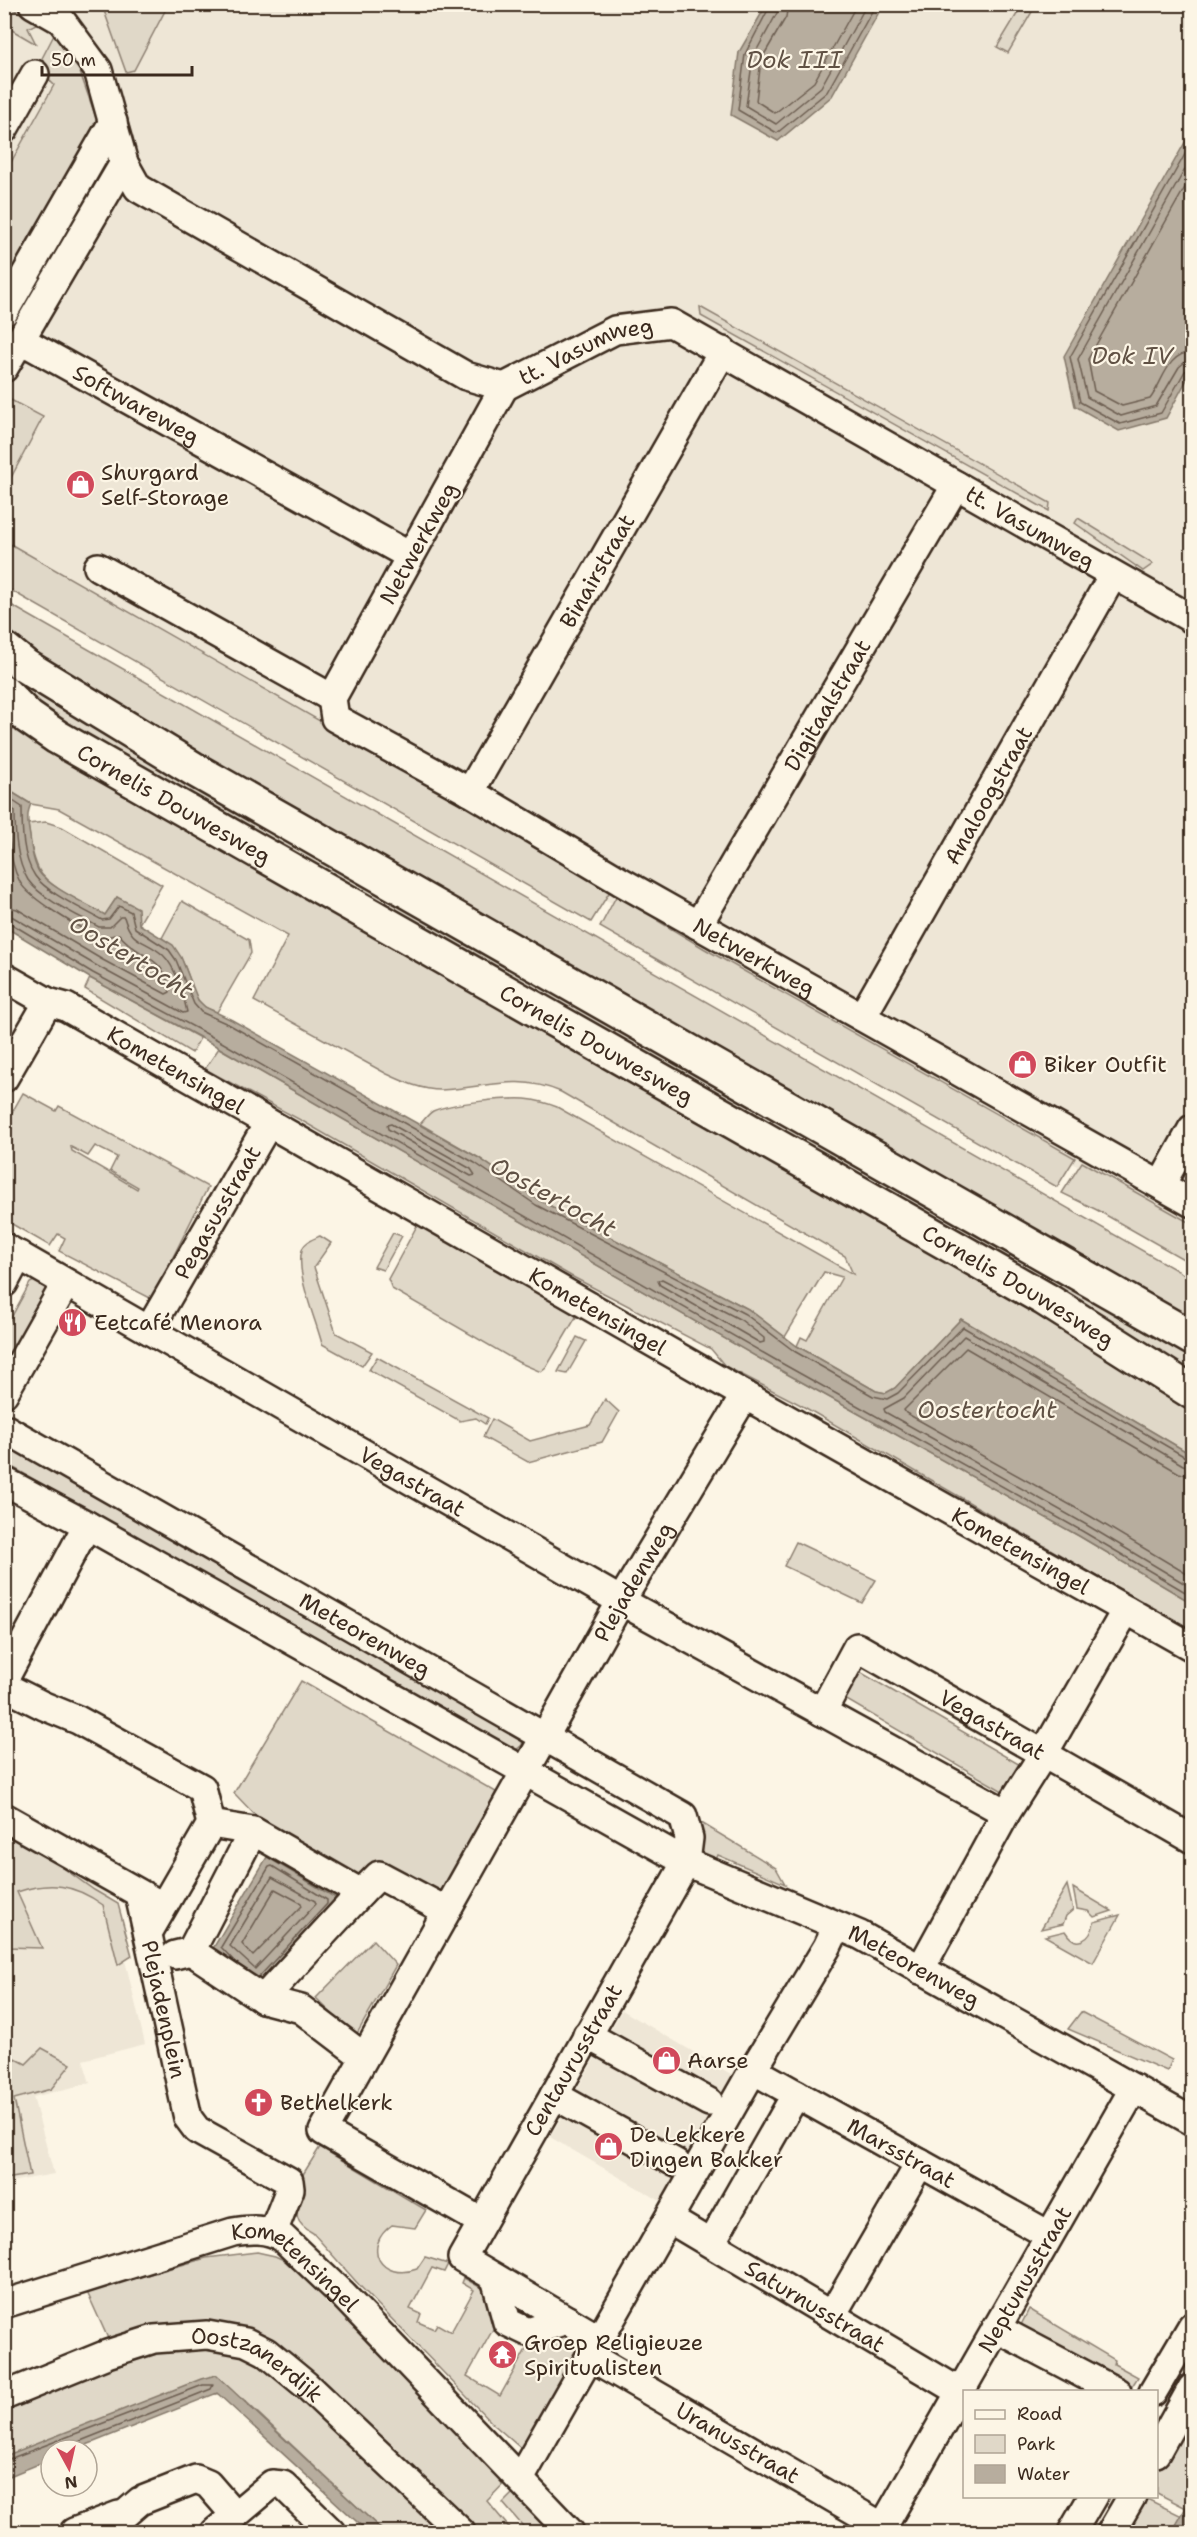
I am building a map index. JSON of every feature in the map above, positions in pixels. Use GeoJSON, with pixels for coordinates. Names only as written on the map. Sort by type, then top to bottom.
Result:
{"type":"FeatureCollection","features":[{"type":"Feature","properties":{"kind":"main road","name":"Cornelis Douwesweg"},"geometry":{"type":"LineString","coordinates":[[4,648],[25,666],[197,771],[1192,1338]]}},
{"type":"Feature","properties":{"kind":"main road","name":"Cornelis Douwesweg"},"geometry":{"type":"LineString","coordinates":[[4,693],[28,717],[57,737],[1045,1299],[1192,1392]]}},
{"type":"Feature","properties":{"kind":"street","name":"tt. Vasumweg"},"geometry":{"type":"LineString","coordinates":[[33,4],[66,12],[98,70],[124,164],[138,188],[466,376],[504,387],[615,330],[671,323],[1192,619]]}},
{"type":"Feature","properties":{"kind":"street"},"geometry":{"type":"LineString","coordinates":[[4,129],[35,74]]}},
{"type":"Feature","properties":{"kind":"street"},"geometry":{"type":"LineString","coordinates":[[4,312],[113,122]]}},
{"type":"Feature","properties":{"kind":"street"},"geometry":{"type":"LineString","coordinates":[[4,368],[124,164]]}},
{"type":"Feature","properties":{"kind":"street","name":"Softwareweg"},"geometry":{"type":"LineString","coordinates":[[21,340],[410,556]]}},
{"type":"Feature","properties":{"kind":"street","name":"Binairstraat"},"geometry":{"type":"LineString","coordinates":[[470,792],[723,351]]}},
{"type":"Feature","properties":{"kind":"street","name":"Netwerkweg"},"geometry":{"type":"LineString","coordinates":[[504,387],[332,698],[335,718],[470,792],[698,925],[1192,1203]]}},
{"type":"Feature","properties":{"kind":"street","name":"Digitaalstraat"},"geometry":{"type":"LineString","coordinates":[[698,925],[956,485]]}},
{"type":"Feature","properties":{"kind":"street"},"geometry":{"type":"LineString","coordinates":[[98,567],[332,698]]}},
{"type":"Feature","properties":{"kind":"street","name":"Analoogstraat"},"geometry":{"type":"LineString","coordinates":[[862,1017],[1113,575]]}},
{"type":"Feature","properties":{"kind":"street","name":"Kometensingel"},"geometry":{"type":"LineString","coordinates":[[4,977],[48,1002],[66,1007],[268,1124],[1192,1647]]}},
{"type":"Feature","properties":{"kind":"street"},"geometry":{"type":"LineString","coordinates":[[4,1078],[48,1002]]}},
{"type":"Feature","properties":{"kind":"street","name":"Pegasusstraat"},"geometry":{"type":"LineString","coordinates":[[149,1330],[268,1124]]}},
{"type":"Feature","properties":{"kind":"street"},"geometry":{"type":"LineString","coordinates":[[1161,1185],[1192,1129]]}},
{"type":"Feature","properties":{"kind":"street"},"geometry":{"type":"LineString","coordinates":[[4,1283],[12,1251]]}},
{"type":"Feature","properties":{"kind":"street","name":"Vegastraat"},"geometry":{"type":"LineString","coordinates":[[12,1251],[621,1600],[1006,1813]]}},
{"type":"Feature","properties":{"kind":"street"},"geometry":{"type":"LineString","coordinates":[[4,1394],[66,1283]]}},
{"type":"Feature","properties":{"kind":"street","name":"Plejadenweg"},"geometry":{"type":"LineString","coordinates":[[527,1771],[621,1600],[745,1395]]}},
{"type":"Feature","properties":{"kind":"street","name":"Meteorenweg"},"geometry":{"type":"LineString","coordinates":[[4,1428],[683,1816],[689,1838],[686,1862]]}},
{"type":"Feature","properties":{"kind":"street","name":"Meteorenweg"},"geometry":{"type":"LineString","coordinates":[[4,1481],[87,1525],[686,1862],[860,1935],[1192,2121]]}},
{"type":"Feature","properties":{"kind":"street"},"geometry":{"type":"LineString","coordinates":[[4,1680],[87,1525]]}},
{"type":"Feature","properties":{"kind":"street"},"geometry":{"type":"LineString","coordinates":[[920,1970],[1006,1813],[1044,1753],[1126,1610]]}},
{"type":"Feature","properties":{"kind":"street","name":"Vegastraat"},"geometry":{"type":"LineString","coordinates":[[822,1712],[857,1647],[1192,1839]]}},
{"type":"Feature","properties":{"kind":"street"},"geometry":{"type":"LineString","coordinates":[[4,1686],[78,1720],[202,1788],[211,1824],[254,1831],[361,1893]]}},
{"type":"Feature","properties":{"kind":"street"},"geometry":{"type":"LineString","coordinates":[[482,2222],[323,2131],[445,1910],[527,1771]]}},
{"type":"Feature","properties":{"kind":"street"},"geometry":{"type":"LineString","coordinates":[[4,1817],[163,1907]]}},
{"type":"Feature","properties":{"kind":"street","name":"Plejadenplein"},"geometry":{"type":"LineString","coordinates":[[211,1824],[148,1933],[188,2118],[197,2130],[289,2181],[290,2189],[273,2232]]}},
{"type":"Feature","properties":{"kind":"street"},"geometry":{"type":"LineString","coordinates":[[153,1961],[191,1951],[254,1831]]}},
{"type":"Feature","properties":{"kind":"street","name":"Centaurusstraat"},"geometry":{"type":"LineString","coordinates":[[596,2349],[567,2320],[462,2258],[686,1862]]}},
{"type":"Feature","properties":{"kind":"street"},"geometry":{"type":"LineString","coordinates":[[263,1999],[379,1875],[445,1910]]}},
{"type":"Feature","properties":{"kind":"street"},"geometry":{"type":"LineString","coordinates":[[139,1894],[148,1933]]}},
{"type":"Feature","properties":{"kind":"street"},"geometry":{"type":"LineString","coordinates":[[520,2479],[837,1926]]}},
{"type":"Feature","properties":{"kind":"street"},"geometry":{"type":"LineString","coordinates":[[191,1951],[263,1999],[301,2009],[364,2057]]}},
{"type":"Feature","properties":{"kind":"street"},"geometry":{"type":"LineString","coordinates":[[587,2035],[709,2102]]}},
{"type":"Feature","properties":{"kind":"street","name":"Marsstraat"},"geometry":{"type":"LineString","coordinates":[[753,2070],[1049,2235]]}},
{"type":"Feature","properties":{"kind":"street","name":"Meteorenweg"},"geometry":{"type":"LineString","coordinates":[[1134,2088],[1192,2112]]}},
{"type":"Feature","properties":{"kind":"street","name":"Neptunusstraat"},"geometry":{"type":"LineString","coordinates":[[881,2530],[1134,2088]]}},
{"type":"Feature","properties":{"kind":"street"},"geometry":{"type":"LineString","coordinates":[[711,2243],[796,2094]]}},
{"type":"Feature","properties":{"kind":"street"},"geometry":{"type":"LineString","coordinates":[[554,2095],[676,2163]]}},
{"type":"Feature","properties":{"kind":"street"},"geometry":{"type":"LineString","coordinates":[[832,2315],[920,2163]]}},
{"type":"Feature","properties":{"kind":"street","name":"Saturnusstraat"},"geometry":{"type":"LineString","coordinates":[[669,2219],[960,2392]]}},
{"type":"Feature","properties":{"kind":"street","name":"Kometensingel"},"geometry":{"type":"LineString","coordinates":[[4,2304],[233,2232],[253,2229],[273,2232],[283,2238],[343,2295],[570,2532]]}},
{"type":"Feature","properties":{"kind":"street"},"geometry":{"type":"LineString","coordinates":[[1154,2390],[1192,2325]]}},
{"type":"Feature","properties":{"kind":"street"},"geometry":{"type":"LineString","coordinates":[[996,2328],[1115,2390]]}},
{"type":"Feature","properties":{"kind":"street","name":"Oostzanerdijk"},"geometry":{"type":"LineString","coordinates":[[4,2396],[107,2354],[154,2339],[207,2335],[246,2342],[266,2352],[306,2385],[461,2532]]}},
{"type":"Feature","properties":{"kind":"street","name":"Uranusstraat"},"geometry":{"type":"LineString","coordinates":[[596,2349],[881,2530]]}},
{"type":"Feature","properties":{"kind":"street"},"geometry":{"type":"LineString","coordinates":[[1158,2448],[1192,2388]]}},
{"type":"Feature","properties":{"kind":"street"},"geometry":{"type":"LineString","coordinates":[[104,2532],[140,2501],[196,2479],[208,2484],[234,2514]]}},
{"type":"Feature","properties":{"kind":"street"},"geometry":{"type":"LineString","coordinates":[[215,2532],[272,2484],[283,2485],[331,2532]]}},
{"type":"Feature","properties":{"kind":"street"},"geometry":{"type":"LineString","coordinates":[[1072,2532],[1092,2498]]}},
{"type":"Feature","properties":{"kind":"street"},"geometry":{"type":"LineString","coordinates":[[1111,2532],[1131,2498]]}},
{"type":"Feature","properties":{"kind":"street"},"geometry":{"type":"LineString","coordinates":[[74,2532],[123,2514]]}},
{"type":"Feature","properties":{"kind":"shaded area"},"geometry":{"type":"Polygon","coordinates":[[[5,5],[1192,5],[1192,1231],[397,782],[5,557],[5,5]]]}},
{"type":"Feature","properties":{"kind":"shaded area"},"geometry":{"type":"Polygon","coordinates":[[[12,1855],[108,1889],[145,2044],[83,2060],[90,2083],[33,2097],[54,2174],[5,2183],[4,1858],[12,1855]]]}},
{"type":"Feature","properties":{"kind":"shaded area"},"geometry":{"type":"Polygon","coordinates":[[[622,2010],[736,2077],[664,2203],[550,2137],[622,2010]]]}},
{"type":"Feature","properties":{"kind":"green space"},"geometry":{"type":"Polygon","coordinates":[[[5,4],[38,23],[28,28],[36,44],[5,26],[5,4]]]}},
{"type":"Feature","properties":{"kind":"green space"},"geometry":{"type":"Polygon","coordinates":[[[1023,4],[1036,5],[1008,53],[997,47],[1023,4]]]}},
{"type":"Feature","properties":{"kind":"green space"},"geometry":{"type":"Polygon","coordinates":[[[102,5],[168,5],[134,70],[126,72],[102,5]]]}},
{"type":"Feature","properties":{"kind":"green space"},"geometry":{"type":"Polygon","coordinates":[[[54,35],[76,61],[99,126],[5,291],[5,173],[54,85],[37,68],[54,35]]]}},
{"type":"Feature","properties":{"kind":"green space"},"geometry":{"type":"Polygon","coordinates":[[[700,307],[1050,503],[1049,511],[701,316],[700,307]]]}},
{"type":"Feature","properties":{"kind":"green space"},"geometry":{"type":"Polygon","coordinates":[[[5,397],[43,417],[5,489],[5,397]]]}},
{"type":"Feature","properties":{"kind":"green space"},"geometry":{"type":"Polygon","coordinates":[[[1078,518],[1153,564],[1143,571],[1075,523],[1078,518]]]}},
{"type":"Feature","properties":{"kind":"green space"},"geometry":{"type":"Polygon","coordinates":[[[5,541],[612,888],[591,922],[5,587],[5,541]]]}},
{"type":"Feature","properties":{"kind":"green space"},"geometry":{"type":"Polygon","coordinates":[[[4,601],[1192,1279],[1192,1326],[706,1049],[5,640],[4,601]]]}},
{"type":"Feature","properties":{"kind":"green space"},"geometry":{"type":"Polygon","coordinates":[[[4,662],[1192,1350],[1192,1378],[25,707],[5,683],[4,662]]]}},
{"type":"Feature","properties":{"kind":"green space"},"geometry":{"type":"Polygon","coordinates":[[[4,709],[173,814],[1192,1403],[1192,1455],[961,1319],[895,1388],[886,1393],[876,1391],[797,1346],[801,1337],[807,1340],[842,1277],[824,1272],[785,1337],[748,1309],[539,1200],[479,1158],[420,1124],[433,1111],[465,1103],[525,1099],[549,1104],[853,1274],[845,1256],[561,1092],[545,1086],[515,1082],[441,1090],[420,1087],[387,1074],[254,1001],[288,936],[59,809],[31,804],[5,788],[4,709]]]}},
{"type":"Feature","properties":{"kind":"green space"},"geometry":{"type":"Polygon","coordinates":[[[46,822],[62,827],[162,885],[139,924],[117,897],[105,915],[59,890],[44,877],[35,859],[28,824],[46,822]]]}},
{"type":"Feature","properties":{"kind":"green space"},"geometry":{"type":"Polygon","coordinates":[[[619,891],[660,915],[658,921],[705,949],[1075,1158],[1057,1187],[600,927],[619,891]]]}},
{"type":"Feature","properties":{"kind":"green space"},"geometry":{"type":"Polygon","coordinates":[[[182,901],[249,940],[251,953],[217,1012],[205,1007],[198,1000],[179,955],[162,938],[182,901]]]}},
{"type":"Feature","properties":{"kind":"green space"},"geometry":{"type":"Polygon","coordinates":[[[90,978],[200,1038],[192,1053],[85,989],[90,978]]]}},
{"type":"Feature","properties":{"kind":"green space"},"geometry":{"type":"Polygon","coordinates":[[[219,1048],[771,1365],[1079,1536],[1192,1603],[1192,1631],[799,1404],[725,1366],[711,1349],[571,1276],[304,1122],[205,1069],[219,1048]]]}},
{"type":"Feature","properties":{"kind":"green space"},"geometry":{"type":"Polygon","coordinates":[[[23,1093],[56,1111],[59,1106],[208,1187],[152,1299],[59,1251],[65,1238],[58,1234],[50,1246],[5,1220],[5,1125],[23,1093]],[[95,1146],[88,1156],[71,1147],[72,1151],[137,1189],[138,1187],[110,1171],[117,1157],[95,1146]]]}},
{"type":"Feature","properties":{"kind":"green space"},"geometry":{"type":"Polygon","coordinates":[[[1082,1162],[1192,1224],[1192,1264],[1097,1210],[1062,1193],[1082,1162]]]}},
{"type":"Feature","properties":{"kind":"green space"},"geometry":{"type":"Polygon","coordinates":[[[419,1222],[579,1312],[546,1368],[541,1372],[518,1362],[392,1289],[388,1279],[419,1222]]]}},
{"type":"Feature","properties":{"kind":"green space"},"geometry":{"type":"Polygon","coordinates":[[[393,1233],[402,1236],[383,1270],[374,1267],[393,1233]]]}},
{"type":"Feature","properties":{"kind":"green space"},"geometry":{"type":"Polygon","coordinates":[[[320,1236],[331,1243],[314,1267],[336,1333],[372,1352],[362,1366],[322,1344],[301,1271],[302,1250],[309,1241],[320,1236]]]}},
{"type":"Feature","properties":{"kind":"green space"},"geometry":{"type":"Polygon","coordinates":[[[34,1281],[47,1287],[53,1293],[5,1378],[5,1329],[30,1283],[34,1281]]]}},
{"type":"Feature","properties":{"kind":"green space"},"geometry":{"type":"Polygon","coordinates":[[[577,1337],[586,1341],[567,1374],[558,1372],[577,1337]]]}},
{"type":"Feature","properties":{"kind":"green space"},"geometry":{"type":"Polygon","coordinates":[[[377,1357],[488,1418],[485,1424],[476,1418],[460,1421],[369,1370],[377,1357]]]}},
{"type":"Feature","properties":{"kind":"green space"},"geometry":{"type":"Polygon","coordinates":[[[605,1399],[619,1412],[602,1442],[528,1462],[483,1437],[492,1419],[530,1441],[590,1425],[605,1399]]]}},
{"type":"Feature","properties":{"kind":"green space"},"geometry":{"type":"Polygon","coordinates":[[[5,1442],[523,1739],[522,1745],[515,1751],[5,1463],[5,1442]]]}},
{"type":"Feature","properties":{"kind":"green space"},"geometry":{"type":"Polygon","coordinates":[[[796,1542],[876,1580],[862,1603],[784,1566],[796,1542]]]}},
{"type":"Feature","properties":{"kind":"green space"},"geometry":{"type":"Polygon","coordinates":[[[860,1672],[1022,1766],[1006,1793],[845,1699],[860,1672]]]}},
{"type":"Feature","properties":{"kind":"green space"},"geometry":{"type":"Polygon","coordinates":[[[301,1681],[496,1792],[438,1900],[363,1885],[254,1814],[234,1793],[301,1681]]]}},
{"type":"Feature","properties":{"kind":"green space"},"geometry":{"type":"Polygon","coordinates":[[[693,1818],[776,1868],[785,1884],[718,1855],[714,1865],[703,1858],[693,1818]]]}},
{"type":"Feature","properties":{"kind":"green space"},"geometry":{"type":"Polygon","coordinates":[[[5,1826],[94,1890],[118,1904],[132,1956],[118,1965],[103,1905],[82,1893],[62,1886],[40,1886],[17,1892],[42,1948],[5,1947],[5,1826]]]}},
{"type":"Feature","properties":{"kind":"green space"},"geometry":{"type":"Polygon","coordinates":[[[1067,1885],[1073,1910],[1066,1916],[1063,1924],[1041,1929],[1067,1885]]]}},
{"type":"Feature","properties":{"kind":"green space"},"geometry":{"type":"Polygon","coordinates":[[[1073,1888],[1112,1911],[1094,1917],[1088,1911],[1077,1909],[1073,1888]]]}},
{"type":"Feature","properties":{"kind":"green space"},"geometry":{"type":"Polygon","coordinates":[[[1120,1915],[1093,1963],[1045,1936],[1065,1931],[1074,1940],[1082,1940],[1090,1934],[1094,1922],[1120,1915]]]}},
{"type":"Feature","properties":{"kind":"green space"},"geometry":{"type":"Polygon","coordinates":[[[373,1940],[396,1965],[355,2037],[316,1998],[373,1940]]]}},
{"type":"Feature","properties":{"kind":"green space"},"geometry":{"type":"Polygon","coordinates":[[[1081,2012],[1172,2060],[1167,2071],[1068,2029],[1081,2012]]]}},
{"type":"Feature","properties":{"kind":"green space"},"geometry":{"type":"Polygon","coordinates":[[[42,2048],[71,2064],[51,2089],[14,2099],[30,2175],[5,2179],[5,2053],[26,2064],[42,2048]]]}},
{"type":"Feature","properties":{"kind":"green space"},"geometry":{"type":"Polygon","coordinates":[[[320,2147],[426,2210],[415,2228],[392,2225],[378,2243],[377,2252],[379,2260],[385,2267],[394,2271],[404,2272],[417,2269],[425,2257],[448,2264],[444,2272],[432,2268],[410,2309],[421,2314],[418,2322],[434,2329],[437,2324],[451,2332],[474,2290],[462,2283],[464,2278],[495,2296],[497,2322],[467,2376],[500,2396],[533,2337],[557,2330],[584,2345],[523,2450],[493,2424],[299,2220],[297,2214],[302,2193],[302,2176],[320,2147]]]}},
{"type":"Feature","properties":{"kind":"green space"},"geometry":{"type":"Polygon","coordinates":[[[257,2252],[275,2256],[295,2265],[516,2471],[487,2501],[513,2532],[477,2532],[312,2373],[213,2324],[186,2323],[162,2326],[111,2345],[87,2292],[206,2258],[257,2252]]]}},
{"type":"Feature","properties":{"kind":"green space"},"geometry":{"type":"Polygon","coordinates":[[[1029,2309],[1115,2360],[1114,2364],[1138,2377],[1130,2390],[1127,2390],[1020,2327],[1029,2309]]]}},
{"type":"Feature","properties":{"kind":"green space"},"geometry":{"type":"Polygon","coordinates":[[[185,2342],[267,2360],[449,2532],[384,2532],[243,2399],[223,2393],[191,2397],[83,2438],[39,2438],[39,2455],[5,2471],[5,2404],[124,2355],[185,2342]]]}},
{"type":"Feature","properties":{"kind":"green space"},"geometry":{"type":"Polygon","coordinates":[[[1192,2408],[1192,2497],[1186,2508],[1158,2494],[1158,2468],[1192,2408]]]}},
{"type":"Feature","properties":{"kind":"green space"},"geometry":{"type":"Polygon","coordinates":[[[514,2492],[557,2532],[528,2532],[503,2503],[514,2492]]]}},
{"type":"Feature","properties":{"kind":"green space"},"geometry":{"type":"Polygon","coordinates":[[[1142,2498],[1182,2516],[1172,2532],[1121,2532],[1142,2498]]]}},
{"type":"Feature","properties":{"kind":"water","name":"Dok III"},"geometry":{"type":"Polygon","coordinates":[[[767,4],[883,5],[832,96],[778,141],[731,115],[739,52],[767,4]]]}},
{"type":"Feature","properties":{"kind":"water","name":"Dok IV"},"geometry":{"type":"Polygon","coordinates":[[[1192,130],[1192,370],[1166,418],[1119,431],[1075,406],[1064,356],[1192,130]]]}},
{"type":"Feature","properties":{"kind":"water","name":"Oostertocht"},"geometry":{"type":"Polygon","coordinates":[[[5,788],[31,804],[28,820],[32,850],[37,868],[44,878],[60,890],[105,915],[117,897],[138,908],[139,924],[173,945],[181,957],[198,1000],[205,1007],[479,1158],[539,1200],[748,1309],[797,1346],[876,1391],[886,1393],[895,1388],[961,1319],[1192,1455],[1192,1603],[1079,1536],[771,1365],[216,1046],[90,978],[5,927],[5,788]]]}},
{"type":"Feature","properties":{"kind":"water"},"geometry":{"type":"Polygon","coordinates":[[[267,1857],[339,1900],[256,1989],[212,1950],[267,1857]]]}},
{"type":"Feature","properties":{"kind":"water"},"geometry":{"type":"Polygon","coordinates":[[[216,2375],[384,2532],[368,2532],[217,2393],[99,2440],[99,2438],[51,2438],[216,2375]]]}},
{"type":"Feature","properties":{"kind":"water"},"geometry":{"type":"Polygon","coordinates":[[[39,2443],[39,2464],[5,2478],[5,2456],[39,2443]]]}},
{"type":"Feature","properties":{"kind":"water"},"geometry":{"type":"Polygon","coordinates":[[[1192,2497],[1192,2532],[1172,2532],[1192,2497]]]}},
{"type":"Feature","properties":{"kind":"place","name":"Shurgard Self-Storage"},"geometry":{"type":"Point","coordinates":[80,485]}},
{"type":"Feature","properties":{"kind":"place","name":"Biker Outfit"},"geometry":{"type":"Point","coordinates":[1023,1064]}},
{"type":"Feature","properties":{"kind":"place","name":"Eetcafé Menora"},"geometry":{"type":"Point","coordinates":[73,1322]}},
{"type":"Feature","properties":{"kind":"place","name":"Aarse"},"geometry":{"type":"Point","coordinates":[666,2060]}},
{"type":"Feature","properties":{"kind":"place","name":"Bethelkerk"},"geometry":{"type":"Point","coordinates":[259,2102]}},
{"type":"Feature","properties":{"kind":"place","name":"De Lekkere Dingen Bakker"},"geometry":{"type":"Point","coordinates":[609,2147]}},
{"type":"Feature","properties":{"kind":"place","name":"Groep Religieuze Spiritualisten"},"geometry":{"type":"Point","coordinates":[503,2355]}}]}
